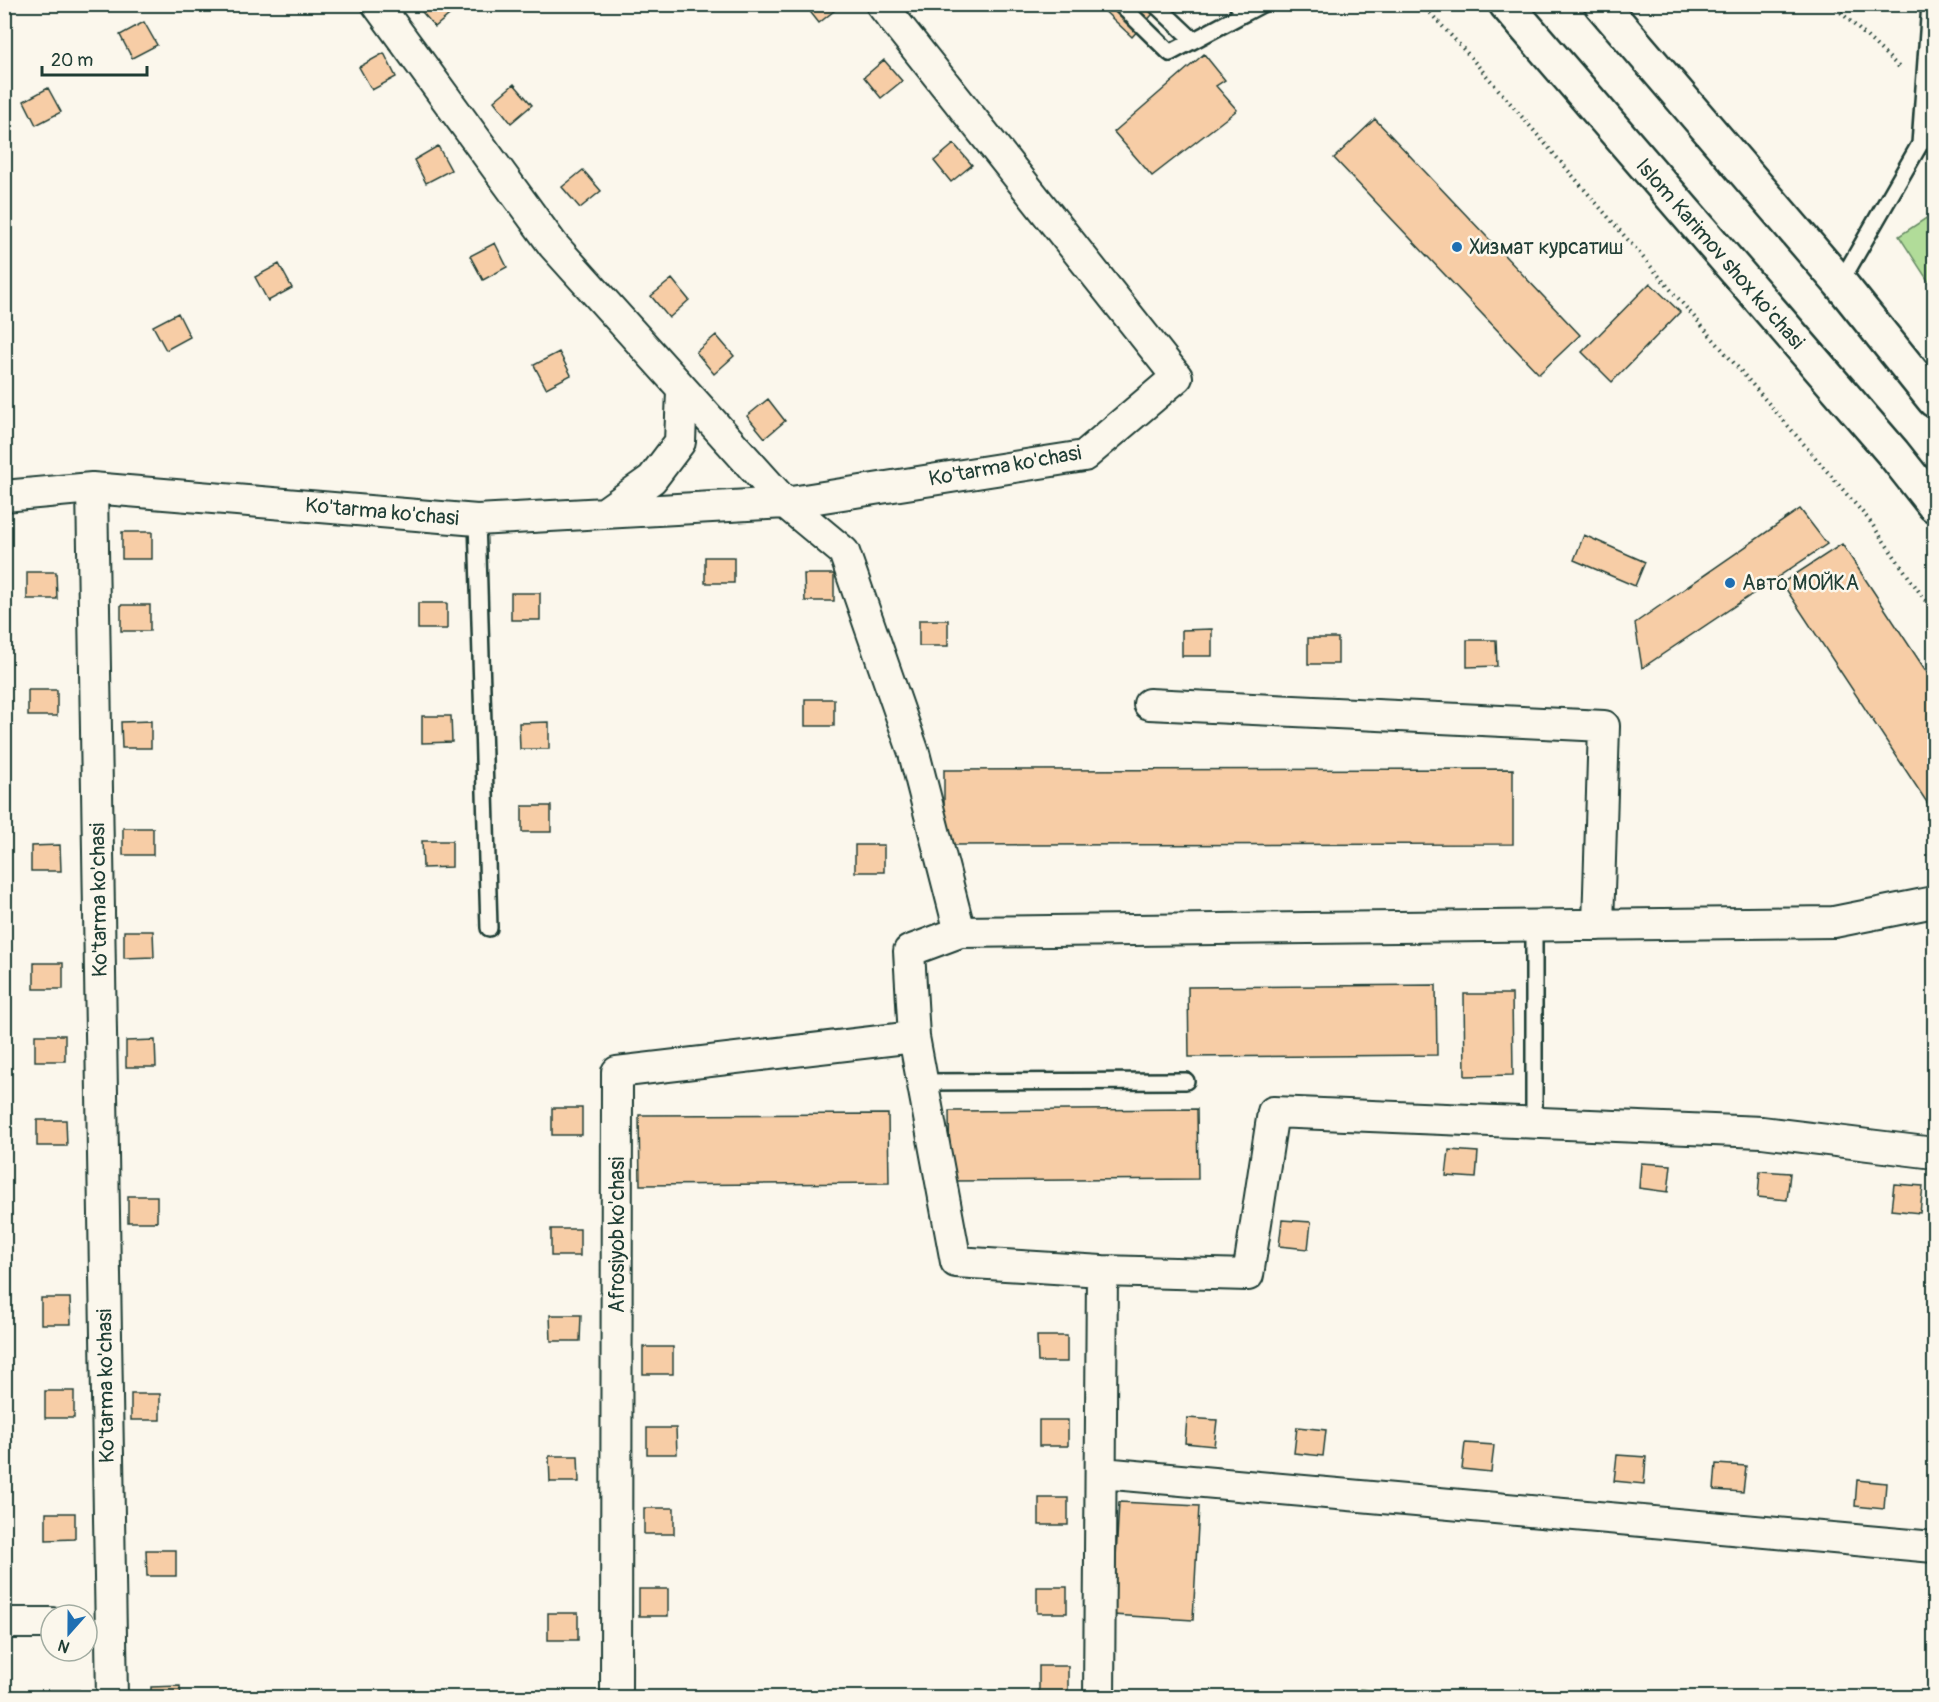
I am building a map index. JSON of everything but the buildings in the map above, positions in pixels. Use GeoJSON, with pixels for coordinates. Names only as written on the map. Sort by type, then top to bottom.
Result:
{"type":"FeatureCollection","features":[{"type":"Feature","properties":{"kind":"main road","name":"Islom Karimov shox ko'chasi"},"geometry":{"type":"LineString","coordinates":[[1506,4],[1893,453],[1935,505]]}},
{"type":"Feature","properties":{"kind":"main road"},"geometry":{"type":"LineString","coordinates":[[1600,4],[1840,283],[1933,396]]}},
{"type":"Feature","properties":{"kind":"street"},"geometry":{"type":"LineString","coordinates":[[377,4],[553,245],[785,503],[844,552],[914,753],[960,932]]}},
{"type":"Feature","properties":{"kind":"street","name":"Ko'tarma ko'chasi"},"geometry":{"type":"LineString","coordinates":[[99,1603],[92,488],[477,520],[607,511],[785,503],[1084,456],[1177,377],[881,4]]}},
{"type":"Feature","properties":{"kind":"street"},"geometry":{"type":"LineString","coordinates":[[607,511],[652,479],[680,442],[682,391]]}},
{"type":"Feature","properties":{"kind":"street"},"geometry":{"type":"LineString","coordinates":[[4,496],[92,488]]}},
{"type":"Feature","properties":{"kind":"street"},"geometry":{"type":"LineString","coordinates":[[1149,704],[1604,726],[1598,925]]}},
{"type":"Feature","properties":{"kind":"street"},"geometry":{"type":"LineString","coordinates":[[1935,902],[1834,922],[960,932],[909,951],[914,1037],[956,1263],[1102,1271],[1248,1275],[1273,1112],[1762,1132],[1935,1153]]}},
{"type":"Feature","properties":{"kind":"street","name":"Afrosiyob ko'chasi"},"geometry":{"type":"LineString","coordinates":[[616,1698],[617,1072],[914,1037]]}},
{"type":"Feature","properties":{"kind":"street"},"geometry":{"type":"LineString","coordinates":[[1099,1698],[1102,1271]]}},
{"type":"Feature","properties":{"kind":"street"},"geometry":{"type":"LineString","coordinates":[[1102,1473],[1935,1547]]}},
{"type":"Feature","properties":{"kind":"street"},"geometry":{"type":"LineString","coordinates":[[4,1623],[39,1623]]}},
{"type":"Feature","properties":{"kind":"street","name":"Ko'tarma ko'chasi"},"geometry":{"type":"LineString","coordinates":[[99,1623],[112,1698]]}},
{"type":"Feature","properties":{"kind":"lane"},"geometry":{"type":"LineString","coordinates":[[1120,4],[1170,53],[1241,9],[1262,4]]}},
{"type":"Feature","properties":{"kind":"lane"},"geometry":{"type":"LineString","coordinates":[[1155,4],[1192,40]]}},
{"type":"Feature","properties":{"kind":"lane"},"geometry":{"type":"LineString","coordinates":[[1840,283],[1920,144],[1927,83],[1930,4]]}},
{"type":"Feature","properties":{"kind":"lane","name":"Ko'tarma ko'chasi"},"geometry":{"type":"LineString","coordinates":[[477,520],[489,928]]}},
{"type":"Feature","properties":{"kind":"lane"},"geometry":{"type":"LineString","coordinates":[[1534,926],[1534,1123]]}},
{"type":"Feature","properties":{"kind":"lane"},"geometry":{"type":"LineString","coordinates":[[922,1083],[1186,1081]]}},
{"type":"Feature","properties":{"kind":"path"},"geometry":{"type":"LineString","coordinates":[[1422,4],[1467,53],[1869,520],[1935,613]]}},
{"type":"Feature","properties":{"kind":"path"},"geometry":{"type":"LineString","coordinates":[[1832,4],[1927,83]]}},
{"type":"Feature","properties":{"kind":"green space"},"geometry":{"type":"Polygon","coordinates":[[[1934,213],[1934,290],[1899,236],[1934,213]]]}},
{"type":"Feature","properties":{"kind":"green space"},"geometry":{"type":"Polygon","coordinates":[[[1360,1689],[1446,1697],[1359,1697],[1360,1689]]]}},
{"type":"Feature","properties":{"kind":"place","name":"Хизмат курсатиш"},"geometry":{"type":"Point","coordinates":[1457,247]}},
{"type":"Feature","properties":{"kind":"place","name":"Авто МОЙКА"},"geometry":{"type":"Point","coordinates":[1730,583]}}]}
